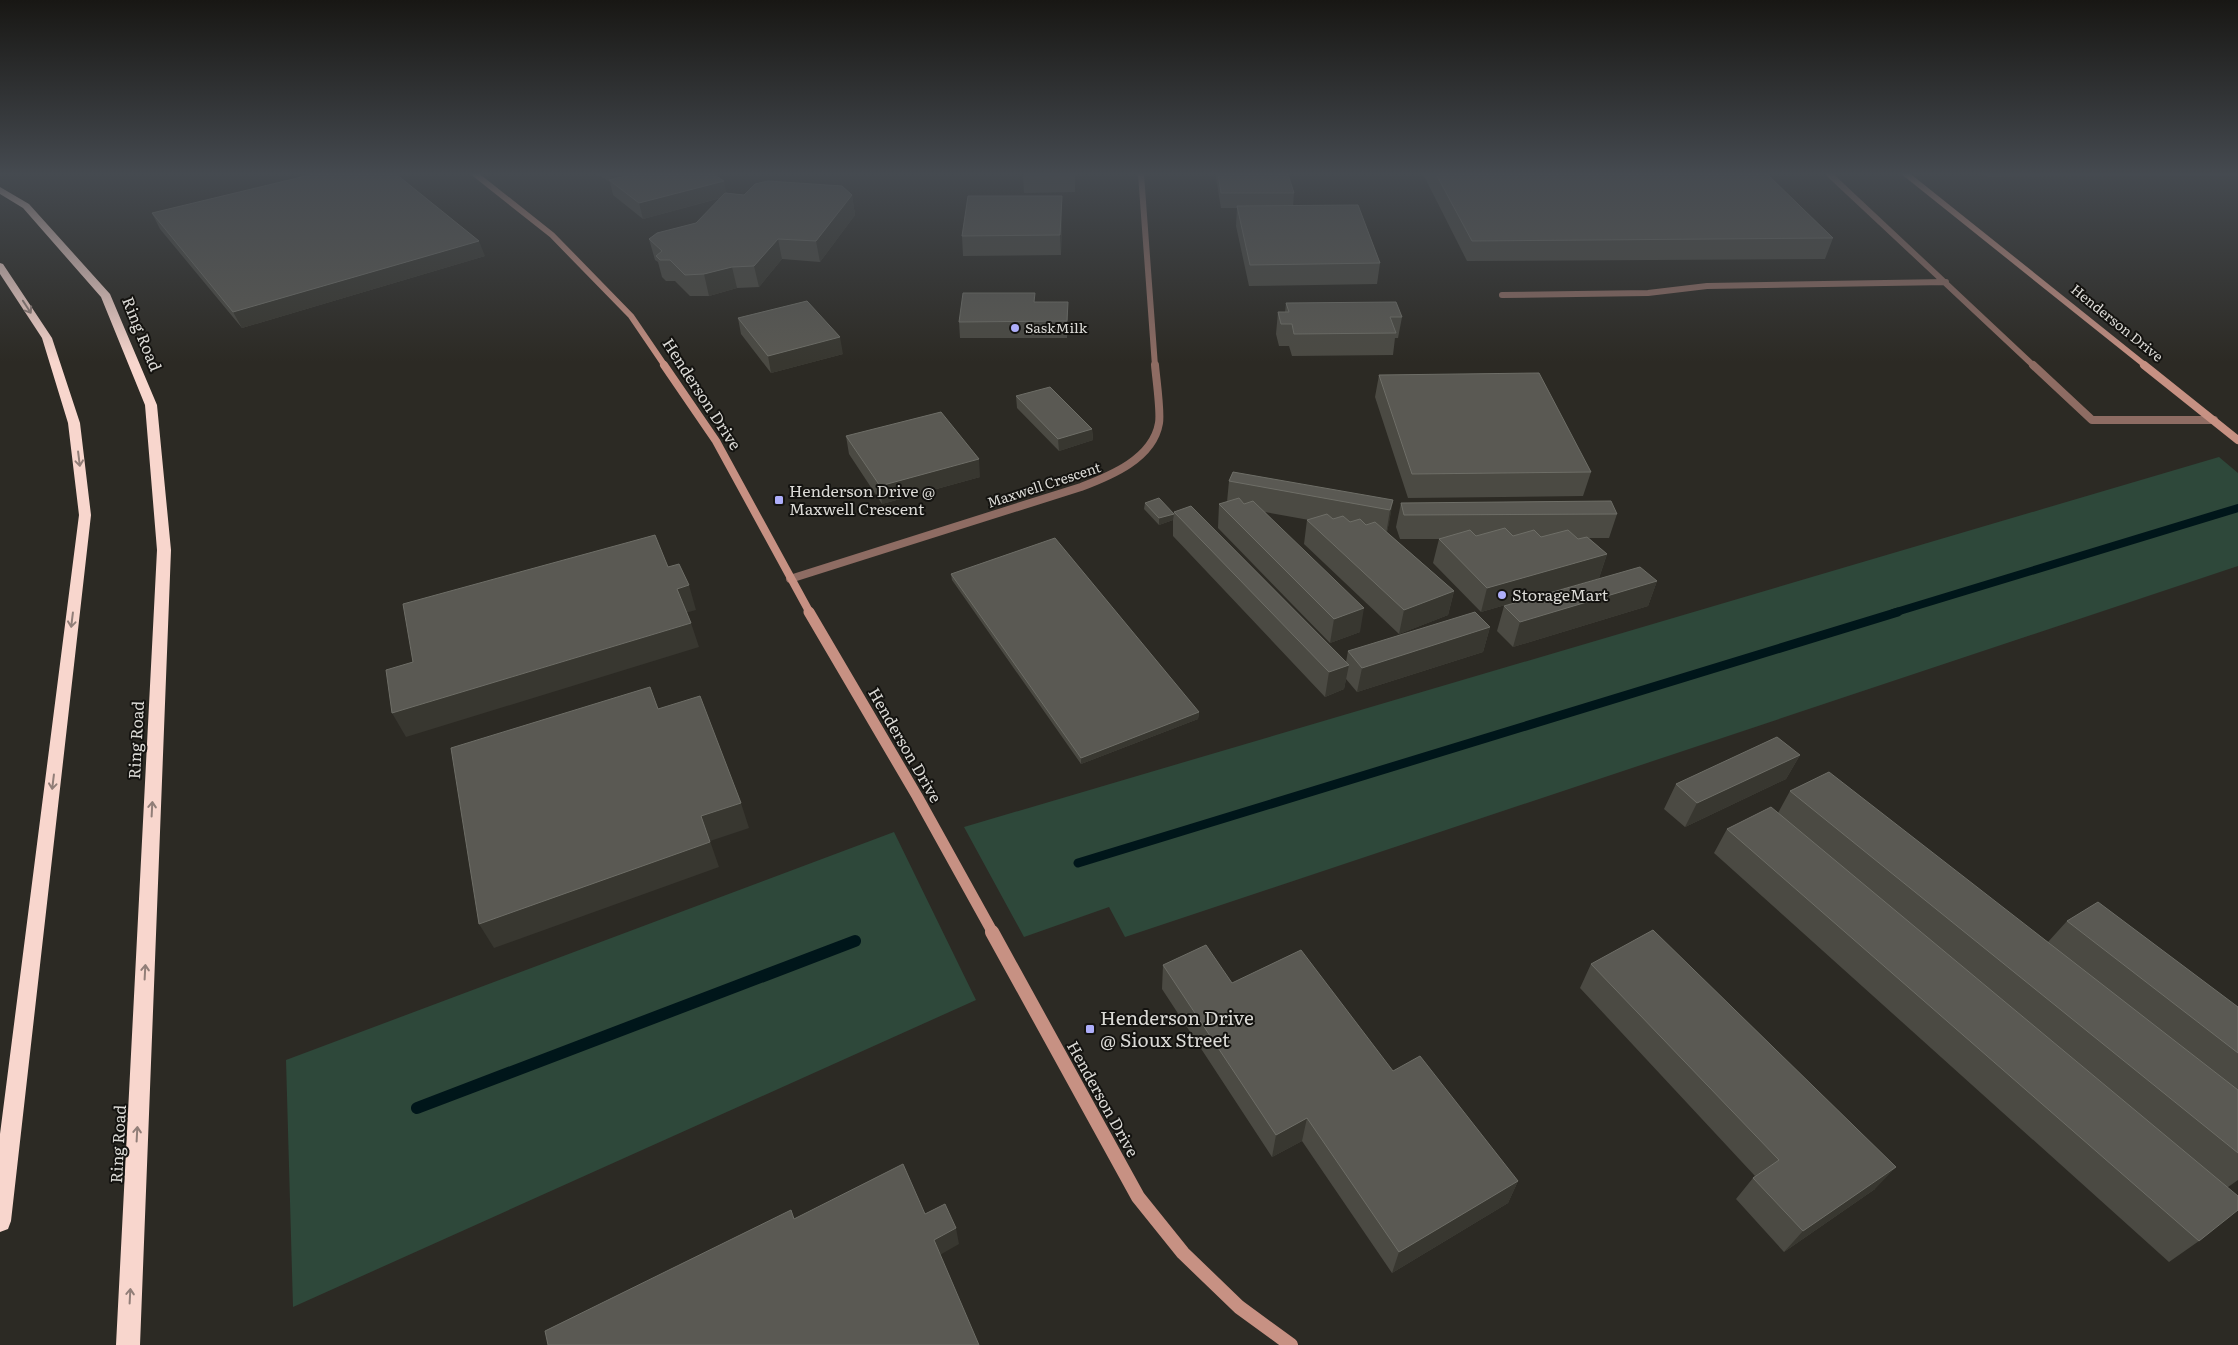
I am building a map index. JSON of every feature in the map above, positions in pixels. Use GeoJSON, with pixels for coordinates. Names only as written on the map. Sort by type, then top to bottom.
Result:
{"type":"FeatureCollection","features":[{"type":"Feature","properties":{"kind":"highway","name":"Ring Road"},"geometry":{"type":"LineString","coordinates":[[53,237],[106,296],[151,405],[164,550],[128,1345]]}},
{"type":"Feature","properties":{"kind":"highway"},"geometry":{"type":"LineString","coordinates":[[0,266],[47,338],[74,423],[85,514],[0,1221]]}},
{"type":"Feature","properties":{"kind":"street","name":"Henderson Drive"},"geometry":{"type":"LineString","coordinates":[[554,237],[631,316],[716,441],[790,579],[917,796],[1138,1196],[1183,1253],[1239,1307],[1291,1345]]}},
{"type":"Feature","properties":{"kind":"street","name":"Maxwell Crescent"},"geometry":{"type":"LineString","coordinates":[[790,579],[1081,487],[1114,475],[1138,459],[1152,442],[1159,424],[1146,237]]}},
{"type":"Feature","properties":{"kind":"street"},"geometry":{"type":"LineString","coordinates":[[1897,237],[2092,420],[2214,420]]}},
{"type":"Feature","properties":{"kind":"street","name":"Henderson Drive"},"geometry":{"type":"LineString","coordinates":[[1985,237],[2238,440]]}},
{"type":"Feature","properties":{"kind":"street"},"geometry":{"type":"LineString","coordinates":[[1502,295],[1648,293],[1707,286],[1946,282]]}},
{"type":"Feature","properties":{"kind":"green space"},"geometry":{"type":"Polygon","coordinates":[[[2219,457],[2238,473],[2238,566],[1125,937],[1109,907],[1024,937],[964,827],[2219,457]]]}},
{"type":"Feature","properties":{"kind":"green space"},"geometry":{"type":"Polygon","coordinates":[[[894,832],[976,1000],[293,1307],[286,1060],[894,832]]]}},
{"type":"Feature","properties":{"kind":"building"},"geometry":{"type":"Polygon","coordinates":[[[171,237],[474,237],[479,241],[233,312],[171,237]]]}},
{"type":"Feature","properties":{"kind":"building"},"geometry":{"type":"Polygon","coordinates":[[[652,237],[819,237],[816,241],[778,239],[754,266],[732,267],[704,274],[685,275],[670,260],[660,260],[656,256],[662,251],[649,239],[652,237]]]}},
{"type":"Feature","properties":{"kind":"building"},"geometry":{"type":"Polygon","coordinates":[[[1244,237],[1370,237],[1380,263],[1250,265],[1244,237]]]}},
{"type":"Feature","properties":{"kind":"building"},"geometry":{"type":"Polygon","coordinates":[[[1470,237],[1833,238],[1472,241],[1470,237]]]}},
{"type":"Feature","properties":{"kind":"building"},"geometry":{"type":"Polygon","coordinates":[[[963,293],[1035,293],[1034,302],[1068,302],[1067,321],[959,322],[963,293]]]}},
{"type":"Feature","properties":{"kind":"building"},"geometry":{"type":"Polygon","coordinates":[[[807,301],[840,337],[768,356],[738,318],[807,301]]]}},
{"type":"Feature","properties":{"kind":"building"},"geometry":{"type":"Polygon","coordinates":[[[1396,302],[1402,317],[1390,317],[1396,333],[1294,334],[1292,324],[1281,324],[1278,312],[1289,312],[1286,303],[1396,302]]]}},
{"type":"Feature","properties":{"kind":"building"},"geometry":{"type":"Polygon","coordinates":[[[1539,373],[1591,472],[1412,474],[1379,375],[1539,373]]]}},
{"type":"Feature","properties":{"kind":"building"},"geometry":{"type":"Polygon","coordinates":[[[1050,387],[1092,429],[1058,439],[1016,396],[1050,387]]]}},
{"type":"Feature","properties":{"kind":"building"},"geometry":{"type":"Polygon","coordinates":[[[941,412],[979,459],[880,486],[846,436],[941,412]]]}},
{"type":"Feature","properties":{"kind":"building"},"geometry":{"type":"Polygon","coordinates":[[[1233,472],[1393,500],[1390,510],[1229,481],[1233,472]]]}},
{"type":"Feature","properties":{"kind":"building"},"geometry":{"type":"Polygon","coordinates":[[[1159,498],[1174,514],[1159,518],[1145,503],[1159,498]]]}},
{"type":"Feature","properties":{"kind":"building"},"geometry":{"type":"Polygon","coordinates":[[[1239,498],[1244,504],[1253,501],[1364,608],[1334,619],[1219,504],[1239,498]]]}},
{"type":"Feature","properties":{"kind":"building"},"geometry":{"type":"Polygon","coordinates":[[[1611,501],[1617,514],[1404,515],[1401,503],[1611,501]]]}},
{"type":"Feature","properties":{"kind":"building"},"geometry":{"type":"Polygon","coordinates":[[[1191,506],[1349,665],[1329,672],[1174,512],[1191,506]]]}},
{"type":"Feature","properties":{"kind":"building"},"geometry":{"type":"Polygon","coordinates":[[[1327,514],[1333,519],[1343,516],[1350,522],[1360,519],[1366,525],[1375,522],[1454,591],[1404,610],[1307,520],[1327,514]]]}},
{"type":"Feature","properties":{"kind":"building"},"geometry":{"type":"Polygon","coordinates":[[[1505,528],[1513,536],[1534,530],[1541,537],[1568,530],[1578,539],[1587,537],[1607,554],[1487,588],[1439,539],[1470,530],[1476,536],[1505,528]]]}},
{"type":"Feature","properties":{"kind":"building"},"geometry":{"type":"Polygon","coordinates":[[[655,535],[668,567],[679,564],[689,585],[677,589],[691,623],[392,713],[386,670],[413,662],[403,604],[655,535]]]}},
{"type":"Feature","properties":{"kind":"building"},"geometry":{"type":"Polygon","coordinates":[[[1055,538],[1199,712],[1081,758],[951,574],[1055,538]]]}},
{"type":"Feature","properties":{"kind":"building"},"geometry":{"type":"Polygon","coordinates":[[[1640,567],[1657,581],[1520,622],[1504,606],[1640,567]]]}},
{"type":"Feature","properties":{"kind":"building"},"geometry":{"type":"Polygon","coordinates":[[[1475,612],[1490,627],[1362,668],[1348,651],[1475,612]]]}},
{"type":"Feature","properties":{"kind":"building"},"geometry":{"type":"Polygon","coordinates":[[[650,687],[658,709],[700,696],[741,803],[701,816],[710,842],[479,924],[451,748],[650,687]]]}},
{"type":"Feature","properties":{"kind":"building"},"geometry":{"type":"Polygon","coordinates":[[[1777,737],[1800,755],[1697,803],[1676,784],[1777,737]]]}},
{"type":"Feature","properties":{"kind":"building"},"geometry":{"type":"Polygon","coordinates":[[[1829,772],[2238,1090],[2238,1153],[1790,791],[1829,772]]]}},
{"type":"Feature","properties":{"kind":"building"},"geometry":{"type":"Polygon","coordinates":[[[1771,807],[2238,1196],[2238,1210],[2199,1241],[1727,829],[1771,807]]]}},
{"type":"Feature","properties":{"kind":"building"},"geometry":{"type":"Polygon","coordinates":[[[2098,902],[2238,1007],[2238,1053],[2067,921],[2098,902]]]}},
{"type":"Feature","properties":{"kind":"building"},"geometry":{"type":"Polygon","coordinates":[[[1653,930],[1896,1167],[1803,1231],[1753,1178],[1779,1160],[1591,964],[1653,930]]]}},
{"type":"Feature","properties":{"kind":"building"},"geometry":{"type":"Polygon","coordinates":[[[1206,945],[1232,983],[1301,950],[1393,1071],[1420,1056],[1518,1181],[1399,1252],[1307,1118],[1276,1135],[1163,965],[1206,945]]]}},
{"type":"Feature","properties":{"kind":"building"},"geometry":{"type":"Polygon","coordinates":[[[903,1164],[925,1214],[945,1204],[956,1228],[934,1240],[979,1345],[548,1345],[545,1331],[791,1210],[794,1219],[903,1164]]]}},
{"type":"Feature","properties":{"kind":"waterway"},"geometry":{"type":"LineString","coordinates":[[1893,613],[2238,508]]}},
{"type":"Feature","properties":{"kind":"waterway"},"geometry":{"type":"LineString","coordinates":[[1078,863],[1898,612]]}},
{"type":"Feature","properties":{"kind":"waterway"},"geometry":{"type":"LineString","coordinates":[[417,1108],[855,941]]}},
{"type":"Feature","properties":{"kind":"place","name":"SaskMilk"},"geometry":{"type":"Point","coordinates":[1015,328]}},
{"type":"Feature","properties":{"kind":"place","name":"Henderson Drive @ Maxwell Crescent"},"geometry":{"type":"Point","coordinates":[779,500]}},
{"type":"Feature","properties":{"kind":"place","name":"StorageMart"},"geometry":{"type":"Point","coordinates":[1502,595]}},
{"type":"Feature","properties":{"kind":"place","name":"Henderson Drive @ Sioux Street"},"geometry":{"type":"Point","coordinates":[1090,1029]}}]}
